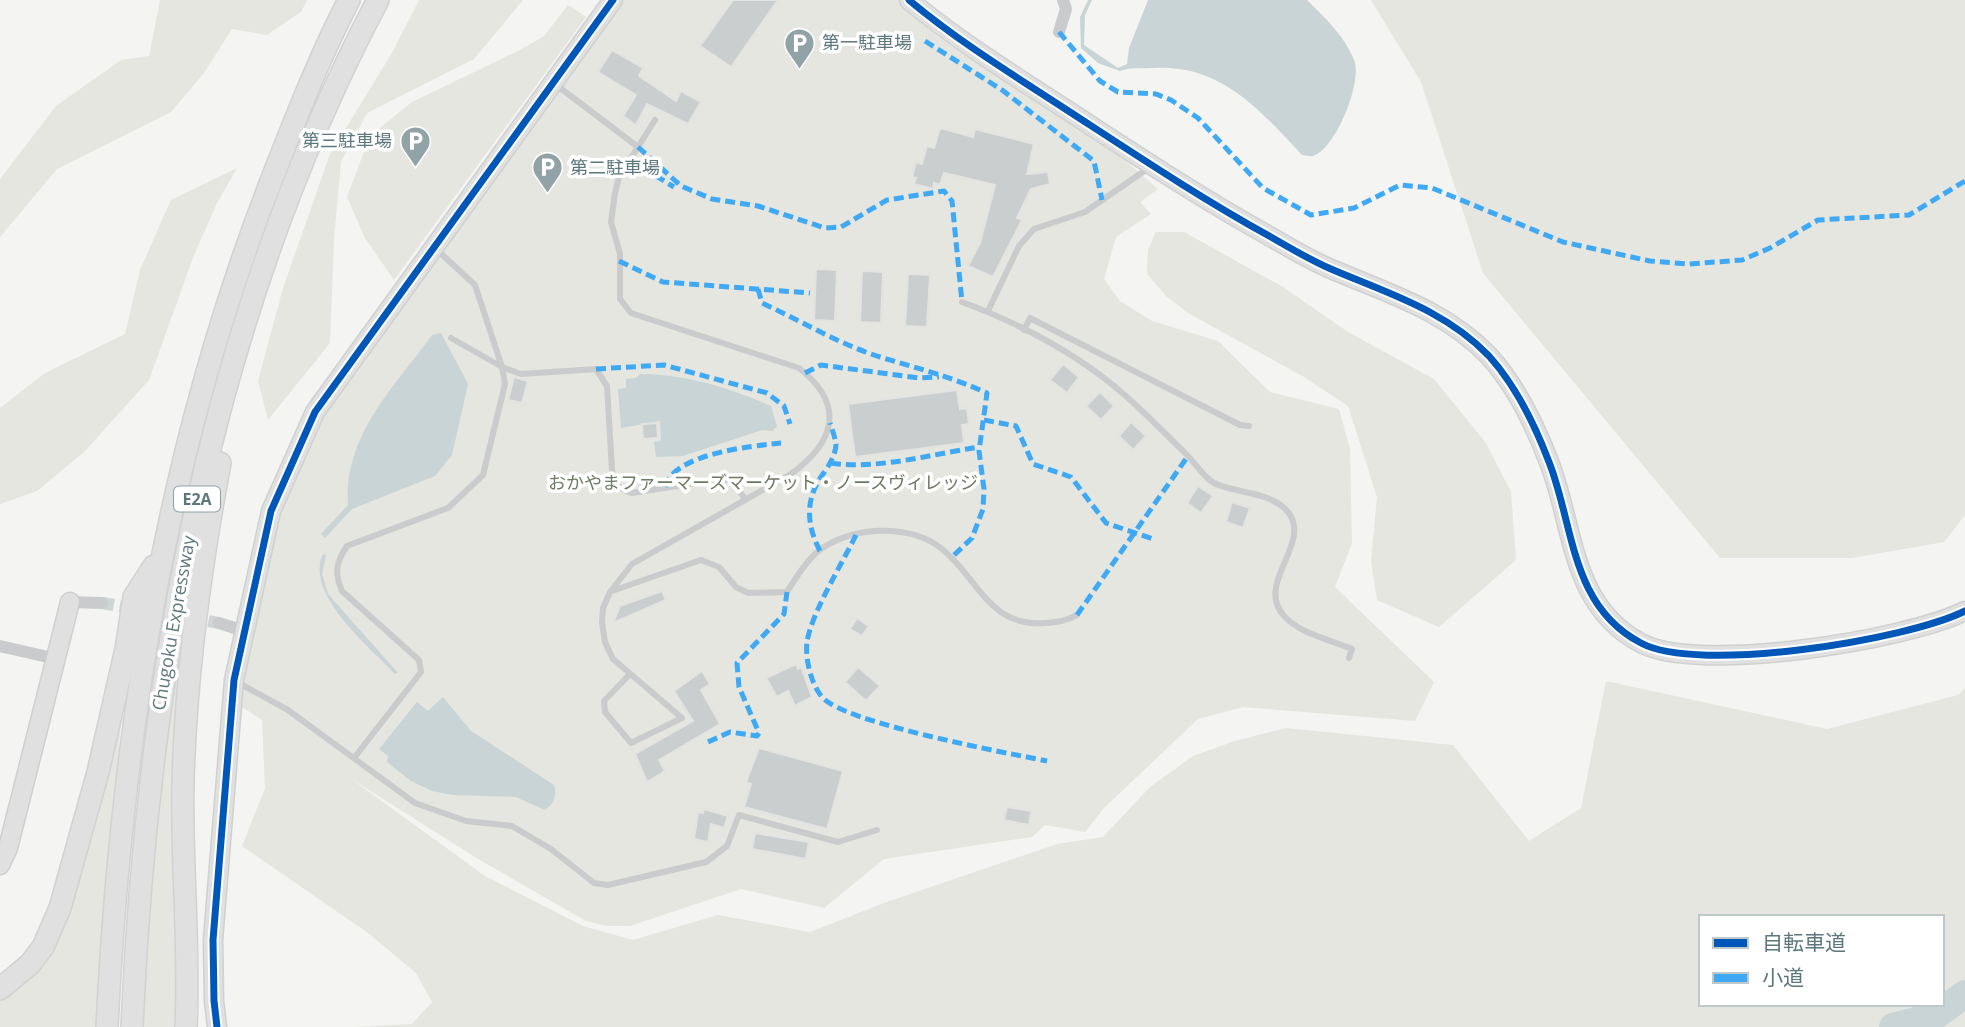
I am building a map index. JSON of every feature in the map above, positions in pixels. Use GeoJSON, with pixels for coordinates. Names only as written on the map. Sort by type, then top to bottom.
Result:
{"type":"FeatureCollection","features":[{"type":"Feature","properties":{"kind":"highway","name":"Chugoku Expressway"},"geometry":{"type":"LineString","coordinates":[[107,1027],[129,758],[145,638],[192,420],[223,313],[295,119],[349,0]]}},
{"type":"Feature","properties":{"kind":"highway","name":"Chugoku Expressway"},"geometry":{"type":"LineString","coordinates":[[132,1027],[141,876],[168,643],[190,527],[246,320],[320,123],[378,0]]}},
{"type":"Feature","properties":{"kind":"highway"},"geometry":{"type":"LineString","coordinates":[[186,1027],[183,782],[187,703],[198,583],[246,320]]}},
{"type":"Feature","properties":{"kind":"highway"},"geometry":{"type":"LineString","coordinates":[[0,989],[30,964],[43,947],[60,908],[98,772],[126,649],[134,597],[161,556]]}},
{"type":"Feature","properties":{"kind":"street"},"geometry":{"type":"LineString","coordinates":[[217,1027],[213,940],[234,680],[271,511],[316,412],[613,0]]}},
{"type":"Feature","properties":{"kind":"street"},"geometry":{"type":"LineString","coordinates":[[909,0],[948,33],[1152,166],[1328,268],[1409,299],[1455,327],[1488,356],[1510,383],[1550,464],[1573,556],[1595,600],[1615,624],[1642,644],[1698,657],[1744,656],[1907,631],[1965,611]]}},
{"type":"Feature","properties":{"kind":"street"},"geometry":{"type":"LineString","coordinates":[[1059,32],[1066,9],[1063,0]]}},
{"type":"Feature","properties":{"kind":"street"},"geometry":{"type":"LineString","coordinates":[[0,865],[70,602],[102,603]]}},
{"type":"Feature","properties":{"kind":"street"},"geometry":{"type":"LineString","coordinates":[[219,623],[244,631]]}},
{"type":"Feature","properties":{"kind":"street"},"geometry":{"type":"LineString","coordinates":[[0,646],[57,659]]}},
{"type":"Feature","properties":{"kind":"lane"},"geometry":{"type":"LineString","coordinates":[[553,83],[638,147]]}},
{"type":"Feature","properties":{"kind":"lane"},"geometry":{"type":"LineString","coordinates":[[630,674],[604,701],[605,712],[631,743],[682,718],[613,659],[605,642],[603,608],[610,592],[632,564],[791,474],[814,457],[827,435],[829,410],[818,383],[799,369],[631,313],[620,299],[620,254],[611,222],[619,177],[655,121]]}},
{"type":"Feature","properties":{"kind":"lane"},"geometry":{"type":"LineString","coordinates":[[988,311],[1019,246],[1034,229],[1085,212],[1152,166]]}},
{"type":"Feature","properties":{"kind":"lane"},"geometry":{"type":"LineString","coordinates":[[354,758],[421,672],[419,660],[342,591],[336,577],[337,559],[347,546],[448,508],[483,475],[505,384],[475,285],[434,248]]}},
{"type":"Feature","properties":{"kind":"lane"},"geometry":{"type":"LineString","coordinates":[[962,302],[988,311],[1087,364],[1135,405],[1213,482],[1272,501],[1288,513],[1294,532],[1277,580],[1275,596],[1283,615],[1297,626],[1352,649],[1349,658]]}},
{"type":"Feature","properties":{"kind":"lane"},"geometry":{"type":"LineString","coordinates":[[1024,330],[1030,318],[1240,425],[1250,426]]}},
{"type":"Feature","properties":{"kind":"lane"},"geometry":{"type":"LineString","coordinates":[[451,338],[502,367],[521,374],[596,369],[607,386],[612,470],[614,482],[621,490],[632,493],[722,479],[733,482],[744,499]]}},
{"type":"Feature","properties":{"kind":"lane"},"geometry":{"type":"LineString","coordinates":[[610,592],[701,559],[719,567],[736,587],[748,593],[787,592],[816,553],[834,542],[862,533],[893,531],[923,537],[943,550],[987,602],[1026,625],[1066,621],[1077,615]]}},
{"type":"Feature","properties":{"kind":"lane"},"geometry":{"type":"LineString","coordinates":[[234,680],[288,710],[428,810],[466,821],[512,826],[551,849],[594,883],[608,885],[706,862],[727,846],[739,815],[838,842],[877,830]]}},
{"type":"Feature","properties":{"kind":"green space"},"geometry":{"type":"Polygon","coordinates":[[[160,0],[307,0],[301,12],[267,35],[232,29],[204,73],[171,112],[57,169],[0,237],[0,179],[56,106],[121,60],[149,56],[160,0]]]}},
{"type":"Feature","properties":{"kind":"green space"},"geometry":{"type":"Polygon","coordinates":[[[419,0],[523,0],[474,59],[367,113],[341,162],[334,239],[330,343],[268,420],[258,381],[283,288],[330,154],[392,53],[419,0]]]}},
{"type":"Feature","properties":{"kind":"green space","name":"おかやまファーマーズマーケット・ノースヴィレッジ"},"geometry":{"type":"Polygon","coordinates":[[[624,0],[898,0],[938,37],[1126,161],[1158,189],[1140,202],[1151,214],[1116,237],[1104,279],[1120,301],[1152,321],[1218,341],[1270,392],[1339,409],[1350,449],[1352,543],[1335,587],[1434,682],[1415,721],[1243,707],[1198,719],[1104,808],[1085,832],[1045,825],[1032,837],[884,859],[824,908],[741,889],[630,926],[607,926],[586,921],[478,859],[350,778],[485,876],[583,926],[633,940],[718,915],[810,932],[884,903],[1057,844],[1103,837],[1150,787],[1193,756],[1235,741],[1286,728],[1453,745],[1529,841],[1581,808],[1606,681],[1827,729],[1958,695],[1965,688],[1965,1027],[354,1027],[412,1024],[432,1002],[416,973],[368,933],[242,846],[265,788],[262,720],[239,705],[276,525],[315,430],[624,0]]]}},
{"type":"Feature","properties":{"kind":"green space"},"geometry":{"type":"Polygon","coordinates":[[[1371,0],[1965,0],[1965,515],[1944,542],[1852,558],[1720,558],[1483,273],[1421,82],[1371,0]]]}},
{"type":"Feature","properties":{"kind":"green space","name":"第三駐車場"},"geometry":{"type":"Polygon","coordinates":[[[568,5],[586,17],[394,280],[365,238],[347,197],[370,136],[412,102],[544,36],[568,5]]]}},
{"type":"Feature","properties":{"kind":"green space"},"geometry":{"type":"Polygon","coordinates":[[[237,168],[217,203],[194,255],[149,380],[84,452],[37,491],[0,504],[0,408],[45,373],[125,334],[140,270],[171,200],[237,168]]]}},
{"type":"Feature","properties":{"kind":"green space"},"geometry":{"type":"Polygon","coordinates":[[[1156,232],[1184,232],[1283,287],[1348,332],[1434,379],[1486,443],[1511,492],[1516,560],[1439,627],[1377,600],[1371,561],[1377,497],[1348,406],[1304,377],[1188,313],[1166,296],[1147,274],[1148,250],[1156,232]]]}},
{"type":"Feature","properties":{"kind":"green space"},"geometry":{"type":"Polygon","coordinates":[[[181,651],[184,651],[180,1017],[176,1027],[143,1027],[150,885],[173,681],[181,651]]]}},
{"type":"Feature","properties":{"kind":"green space"},"geometry":{"type":"Polygon","coordinates":[[[122,711],[96,1027],[0,1027],[0,1000],[22,985],[45,961],[61,935],[77,889],[122,711]]]}},
{"type":"Feature","properties":{"kind":"shaded area"},"geometry":{"type":"Polygon","coordinates":[[[1088,0],[1092,0],[1085,15],[1084,45],[1118,68],[1127,64],[1129,48],[1148,0],[1307,0],[1339,35],[1354,60],[1355,83],[1346,113],[1322,151],[1313,156],[1302,155],[1254,106],[1218,81],[1176,68],[1135,68],[1120,71],[1098,63],[1081,48],[1080,17],[1088,0]]]}},
{"type":"Feature","properties":{"kind":"shaded area"},"geometry":{"type":"Polygon","coordinates":[[[441,333],[468,384],[452,455],[435,476],[352,509],[325,538],[321,534],[348,505],[354,456],[374,414],[432,335],[441,333]]]}},
{"type":"Feature","properties":{"kind":"shaded area"},"geometry":{"type":"Polygon","coordinates":[[[640,374],[690,379],[740,393],[771,406],[777,426],[773,431],[762,430],[683,456],[656,457],[654,442],[661,441],[660,421],[621,428],[618,389],[626,388],[626,379],[636,378],[640,374]]]}},
{"type":"Feature","properties":{"kind":"shaded area"},"geometry":{"type":"Polygon","coordinates":[[[323,554],[326,555],[322,574],[328,594],[398,673],[395,674],[356,635],[331,602],[323,586],[320,570],[323,554]]]}},
{"type":"Feature","properties":{"kind":"shaded area"},"geometry":{"type":"Polygon","coordinates":[[[443,697],[471,731],[554,785],[554,799],[548,808],[545,810],[516,797],[453,795],[432,791],[411,781],[387,762],[388,756],[379,749],[417,702],[428,711],[443,697]]]}},
{"type":"Feature","properties":{"kind":"building"},"geometry":{"type":"Polygon","coordinates":[[[733,0],[778,0],[731,67],[700,46],[733,0]]]}},
{"type":"Feature","properties":{"kind":"building"},"geometry":{"type":"Polygon","coordinates":[[[612,50],[643,68],[639,76],[676,101],[681,91],[701,102],[688,124],[647,104],[636,125],[623,116],[636,95],[598,72],[612,50]]]}},
{"type":"Feature","properties":{"kind":"building"},"geometry":{"type":"Polygon","coordinates":[[[940,128],[973,137],[975,129],[1034,144],[1027,174],[1048,172],[1050,184],[1031,189],[1017,218],[1022,220],[993,277],[968,266],[980,243],[995,185],[944,173],[940,185],[934,183],[933,189],[914,184],[916,178],[912,177],[916,162],[922,164],[927,146],[934,148],[940,128]]]}},
{"type":"Feature","properties":{"kind":"building"},"geometry":{"type":"Polygon","coordinates":[[[816,269],[837,270],[835,321],[814,320],[816,269]]]}},
{"type":"Feature","properties":{"kind":"building"},"geometry":{"type":"Polygon","coordinates":[[[862,271],[883,272],[881,323],[860,322],[862,271]]]}},
{"type":"Feature","properties":{"kind":"building"},"geometry":{"type":"Polygon","coordinates":[[[908,274],[930,275],[927,327],[905,326],[908,274]]]}},
{"type":"Feature","properties":{"kind":"building"},"geometry":{"type":"Polygon","coordinates":[[[1063,364],[1079,377],[1067,393],[1050,380],[1063,364]]]}},
{"type":"Feature","properties":{"kind":"building"},"geometry":{"type":"Polygon","coordinates":[[[514,377],[528,381],[522,403],[508,400],[514,377]]]}},
{"type":"Feature","properties":{"kind":"building"},"geometry":{"type":"Polygon","coordinates":[[[957,390],[960,409],[967,408],[969,424],[962,425],[964,443],[855,457],[848,404],[957,390]]]}},
{"type":"Feature","properties":{"kind":"building"},"geometry":{"type":"Polygon","coordinates":[[[1100,392],[1114,406],[1101,420],[1086,406],[1100,392]]]}},
{"type":"Feature","properties":{"kind":"building"},"geometry":{"type":"Polygon","coordinates":[[[1131,422],[1146,436],[1133,450],[1119,436],[1131,422]]]}},
{"type":"Feature","properties":{"kind":"building"},"geometry":{"type":"Polygon","coordinates":[[[657,423],[658,438],[643,439],[642,424],[657,423]]]}},
{"type":"Feature","properties":{"kind":"building"},"geometry":{"type":"Polygon","coordinates":[[[1198,486],[1213,496],[1201,513],[1187,503],[1198,486]]]}},
{"type":"Feature","properties":{"kind":"building"},"geometry":{"type":"Polygon","coordinates":[[[1232,502],[1250,508],[1243,528],[1226,522],[1232,502]]]}},
{"type":"Feature","properties":{"kind":"building"},"geometry":{"type":"Polygon","coordinates":[[[662,591],[666,600],[613,623],[620,606],[662,591]]]}},
{"type":"Feature","properties":{"kind":"building"},"geometry":{"type":"Polygon","coordinates":[[[857,618],[869,626],[862,636],[850,629],[857,618]]]}},
{"type":"Feature","properties":{"kind":"building"},"geometry":{"type":"Polygon","coordinates":[[[796,664],[798,669],[801,667],[812,697],[795,706],[788,691],[777,697],[766,678],[796,664]]]}},
{"type":"Feature","properties":{"kind":"building"},"geometry":{"type":"Polygon","coordinates":[[[858,667],[880,686],[866,701],[845,682],[858,667]]]}},
{"type":"Feature","properties":{"kind":"building"},"geometry":{"type":"Polygon","coordinates":[[[702,671],[710,684],[701,690],[720,724],[659,760],[665,771],[647,782],[635,754],[693,721],[674,691],[702,671]]]}},
{"type":"Feature","properties":{"kind":"building"},"geometry":{"type":"Polygon","coordinates":[[[759,748],[843,771],[827,829],[744,807],[751,784],[746,782],[759,748]]]}},
{"type":"Feature","properties":{"kind":"building"},"geometry":{"type":"Polygon","coordinates":[[[1007,807],[1031,811],[1029,825],[1004,820],[1007,807]]]}},
{"type":"Feature","properties":{"kind":"building"},"geometry":{"type":"Polygon","coordinates":[[[704,809],[728,816],[724,828],[711,824],[708,842],[694,839],[698,812],[703,813],[704,809]]]}},
{"type":"Feature","properties":{"kind":"building"},"geometry":{"type":"Polygon","coordinates":[[[755,833],[809,842],[806,859],[752,849],[755,833]]]}},
{"type":"Feature","properties":{"kind":"waterway"},"geometry":{"type":"LineString","coordinates":[[1893,1027],[1935,1016],[1965,994]]}},
{"type":"Feature","properties":{"kind":"tunnel"},"geometry":{"type":"LineString","coordinates":[[102,603],[219,623]]}},
{"type":"Feature","properties":{"kind":"marked path"},"geometry":{"type":"LineString","coordinates":[[1059,32],[1100,81],[1118,92],[1156,94],[1171,100],[1198,118],[1263,188],[1311,215],[1354,208],[1400,185],[1432,188],[1563,242],[1650,261],[1689,264],[1742,260],[1770,248],[1818,220],[1909,215],[1965,181]]}},
{"type":"Feature","properties":{"kind":"marked path"},"geometry":{"type":"LineString","coordinates":[[925,41],[1002,90],[1094,161],[1102,200]]}},
{"type":"Feature","properties":{"kind":"marked path"},"geometry":{"type":"LineString","coordinates":[[638,147],[681,186],[712,199],[758,206],[825,228],[841,227],[887,200],[944,191],[952,201],[962,302]]}},
{"type":"Feature","properties":{"kind":"marked path"},"geometry":{"type":"LineString","coordinates":[[630,160],[674,187]]}},
{"type":"Feature","properties":{"kind":"marked path"},"geometry":{"type":"LineString","coordinates":[[619,261],[663,282],[810,293]]}},
{"type":"Feature","properties":{"kind":"marked path"},"geometry":{"type":"LineString","coordinates":[[758,289],[762,303],[835,339],[865,352],[947,377],[987,393],[979,451],[984,489],[983,509],[972,538],[951,558]]}},
{"type":"Feature","properties":{"kind":"marked path"},"geometry":{"type":"LineString","coordinates":[[596,369],[664,365],[767,393],[784,406],[790,424]]}},
{"type":"Feature","properties":{"kind":"marked path"},"geometry":{"type":"LineString","coordinates":[[805,373],[821,365],[919,378],[939,377]]}},
{"type":"Feature","properties":{"kind":"marked path"},"geometry":{"type":"LineString","coordinates":[[984,420],[1016,426],[1033,464],[1071,477],[1106,523],[1153,539]]}},
{"type":"Feature","properties":{"kind":"marked path"},"geometry":{"type":"LineString","coordinates":[[820,551],[812,531],[810,502],[817,483],[835,452],[836,444],[830,423]]}},
{"type":"Feature","properties":{"kind":"marked path"},"geometry":{"type":"LineString","coordinates":[[665,487],[671,475],[698,459],[734,449],[781,443]]}},
{"type":"Feature","properties":{"kind":"marked path"},"geometry":{"type":"LineString","coordinates":[[831,463],[886,463],[979,447]]}},
{"type":"Feature","properties":{"kind":"marked path"},"geometry":{"type":"LineString","coordinates":[[1077,615],[1188,456]]}},
{"type":"Feature","properties":{"kind":"marked path"},"geometry":{"type":"LineString","coordinates":[[856,535],[821,603],[807,642],[810,671],[822,697],[836,707],[892,727],[1047,761]]}},
{"type":"Feature","properties":{"kind":"marked path"},"geometry":{"type":"LineString","coordinates":[[708,742],[730,732],[757,736],[759,733],[739,687],[737,663],[784,614],[787,592]]}},
{"type":"Feature","properties":{"kind":"cycle path"},"geometry":{"type":"LineString","coordinates":[[217,1027],[213,940],[234,680],[271,511],[315,412],[613,0]]}},
{"type":"Feature","properties":{"kind":"cycle path"},"geometry":{"type":"LineString","coordinates":[[909,0],[988,58],[1220,207],[1315,262],[1414,304],[1454,326],[1472,340],[1499,368],[1531,420],[1549,462],[1587,586],[1600,608],[1618,627],[1641,643],[1669,652],[1708,655],[1803,650],[1898,633],[1965,611]]}},
{"type":"Feature","properties":{"kind":"place","name":"第一駐車場"},"geometry":{"type":"Point","coordinates":[799,70]}},
{"type":"Feature","properties":{"kind":"place","name":"第三駐車場"},"geometry":{"type":"Point","coordinates":[415,168]}},
{"type":"Feature","properties":{"kind":"place","name":"第二駐車場"},"geometry":{"type":"Point","coordinates":[547,195]}}]}
